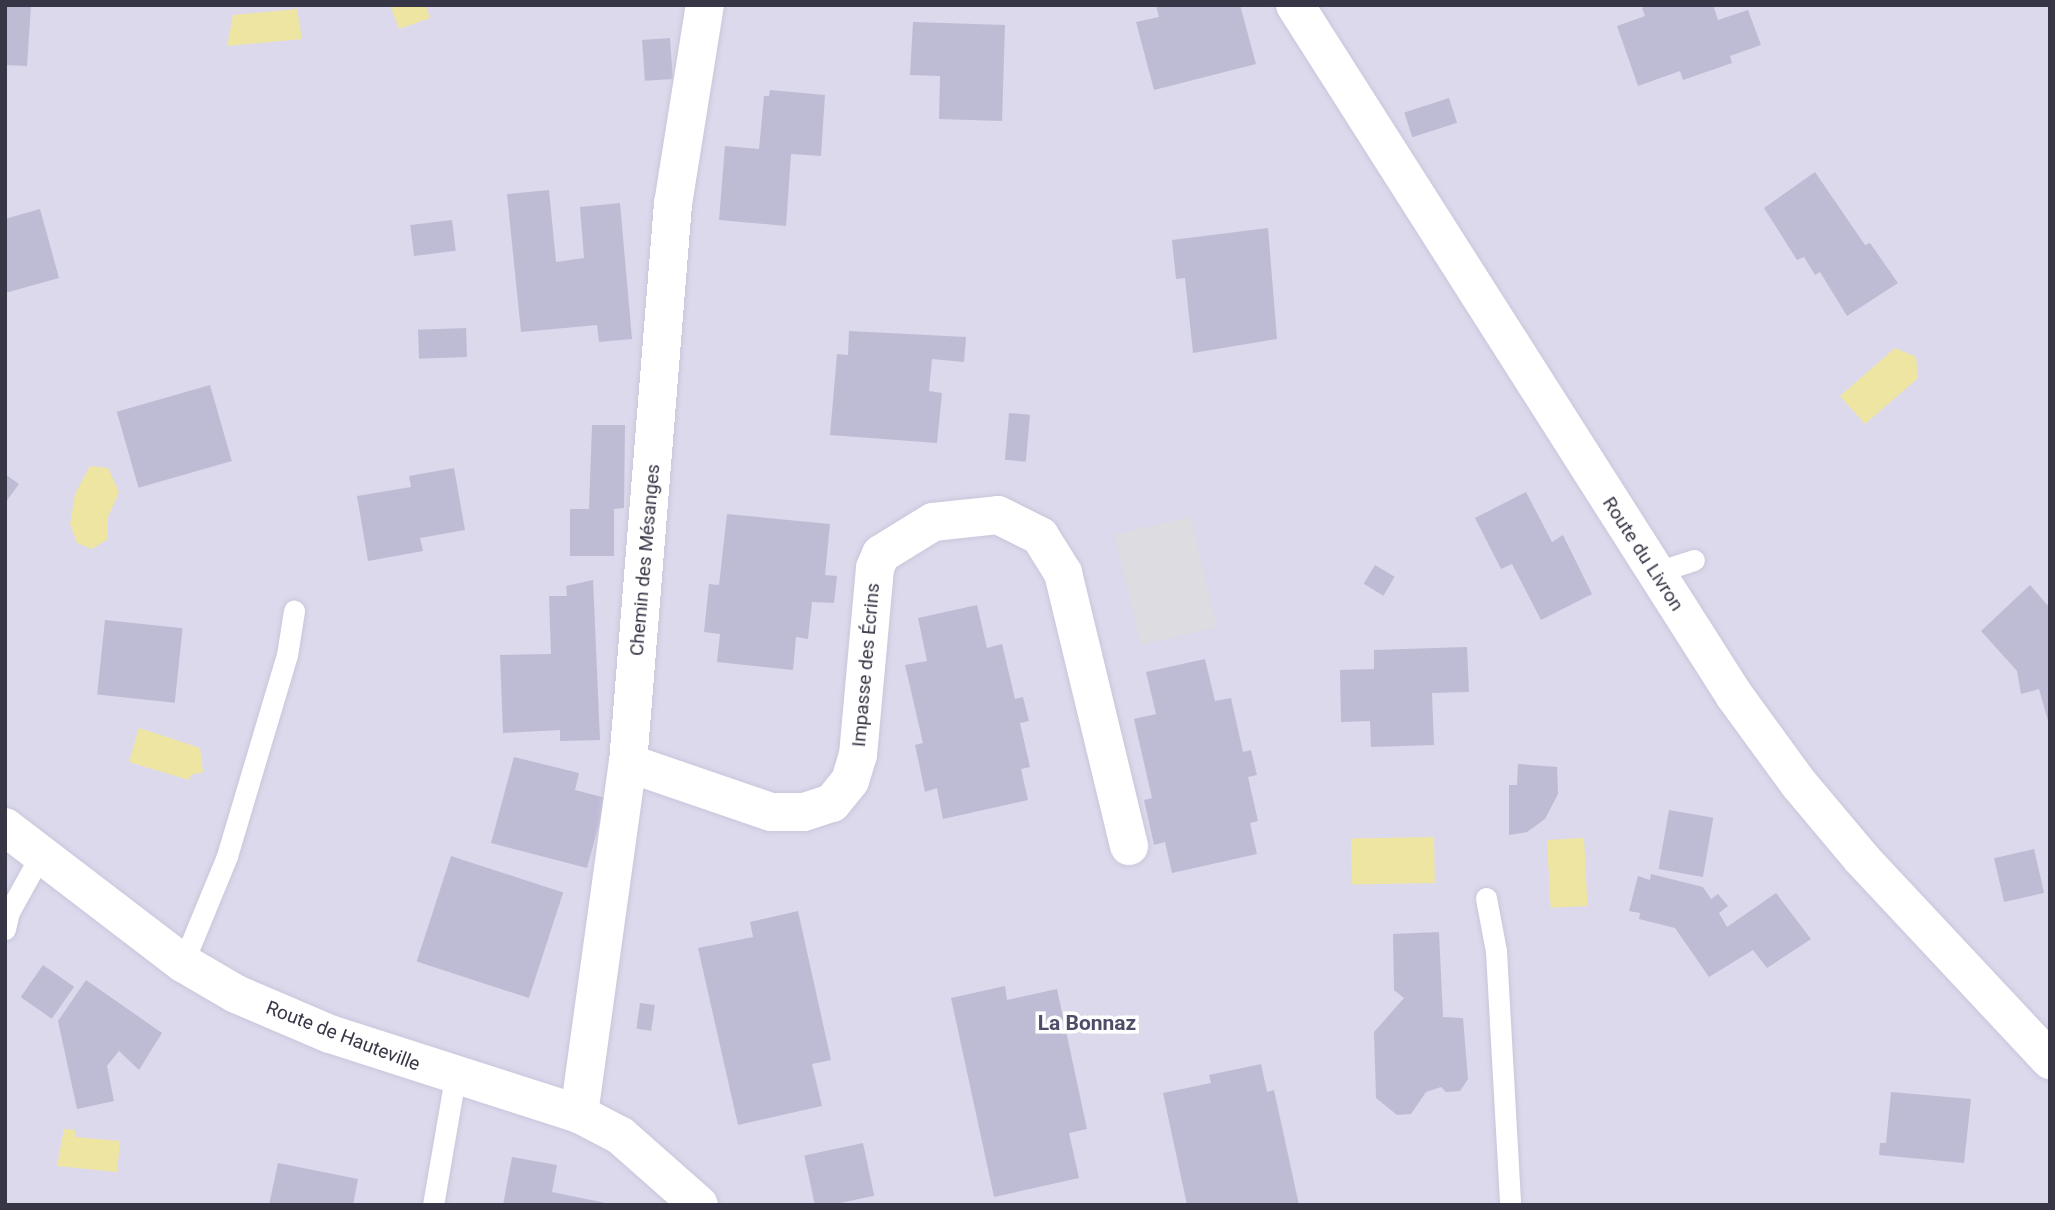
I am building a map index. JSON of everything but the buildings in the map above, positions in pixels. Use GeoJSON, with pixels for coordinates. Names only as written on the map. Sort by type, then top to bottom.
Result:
{"type":"FeatureCollection","features":[{"type":"Feature","properties":{"kind":"street","name":"Chemin des Mésanges"},"geometry":{"type":"LineString","coordinates":[[579,1114],[628,763],[673,204],[705,5]]}},
{"type":"Feature","properties":{"kind":"street","name":"Route du Livron"},"geometry":{"type":"LineString","coordinates":[[1294,5],[1654,573],[1799,785],[1861,858],[2050,1060]]}},
{"type":"Feature","properties":{"kind":"street","name":"Impasse des Écrins"},"geometry":{"type":"LineString","coordinates":[[628,763],[771,812],[804,813],[832,803],[850,781],[858,755],[875,568],[880,554],[933,522],[998,515],[1040,536],[1063,573],[1129,846]]}},
{"type":"Feature","properties":{"kind":"street","name":"Route de Hauteville"},"geometry":{"type":"LineString","coordinates":[[5,827],[183,963],[236,994],[318,1029],[455,1078],[579,1114],[621,1136],[699,1205]]}},
{"type":"Feature","properties":{"kind":"lane"},"geometry":{"type":"LineString","coordinates":[[1654,573],[1694,560]]}},
{"type":"Feature","properties":{"kind":"lane"},"geometry":{"type":"LineString","coordinates":[[183,963],[227,856],[287,655],[294,611]]}},
{"type":"Feature","properties":{"kind":"lane"},"geometry":{"type":"LineString","coordinates":[[5,929],[9,912],[40,856]]}},
{"type":"Feature","properties":{"kind":"lane"},"geometry":{"type":"LineString","coordinates":[[1486,898],[1496,951],[1510,1205]]}},
{"type":"Feature","properties":{"kind":"lane"},"geometry":{"type":"LineString","coordinates":[[433,1205],[455,1078]]}},
{"type":"Feature","properties":{"kind":"shaded area"},"geometry":{"type":"Polygon","coordinates":[[[5,5],[2050,5],[2050,1205],[5,1205],[5,5]]]}},
{"type":"Feature","properties":{"kind":"shaded area"},"geometry":{"type":"Polygon","coordinates":[[[390,5],[426,5],[430,18],[399,29],[390,5]]]}},
{"type":"Feature","properties":{"kind":"shaded area"},"geometry":{"type":"Polygon","coordinates":[[[297,9],[302,39],[227,46],[233,15],[297,9]]]}},
{"type":"Feature","properties":{"kind":"shaded area"},"geometry":{"type":"Polygon","coordinates":[[[1895,348],[1916,357],[1918,378],[1865,424],[1840,396],[1895,348]]]}},
{"type":"Feature","properties":{"kind":"shaded area"},"geometry":{"type":"Polygon","coordinates":[[[90,466],[108,468],[119,492],[108,517],[108,539],[92,549],[77,543],[70,524],[75,494],[90,466]]]}},
{"type":"Feature","properties":{"kind":"shaded area"},"geometry":{"type":"Polygon","coordinates":[[[1191,517],[1216,627],[1140,645],[1115,535],[1191,517]]]}},
{"type":"Feature","properties":{"kind":"shaded area"},"geometry":{"type":"Polygon","coordinates":[[[139,728],[200,748],[203,772],[191,775],[189,780],[129,762],[139,728]]]}},
{"type":"Feature","properties":{"kind":"shaded area"},"geometry":{"type":"Polygon","coordinates":[[[1434,837],[1435,883],[1352,884],[1351,838],[1434,837]]]}},
{"type":"Feature","properties":{"kind":"shaded area"},"geometry":{"type":"Polygon","coordinates":[[[1584,838],[1588,906],[1551,908],[1547,840],[1584,838]]]}},
{"type":"Feature","properties":{"kind":"shaded area"},"geometry":{"type":"Polygon","coordinates":[[[64,1129],[75,1130],[75,1137],[120,1141],[117,1172],[57,1166],[64,1129]]]}},
{"type":"Feature","properties":{"kind":"district","name":"La Bonnaz"},"geometry":{"type":"Point","coordinates":[1087,1023]}}]}
